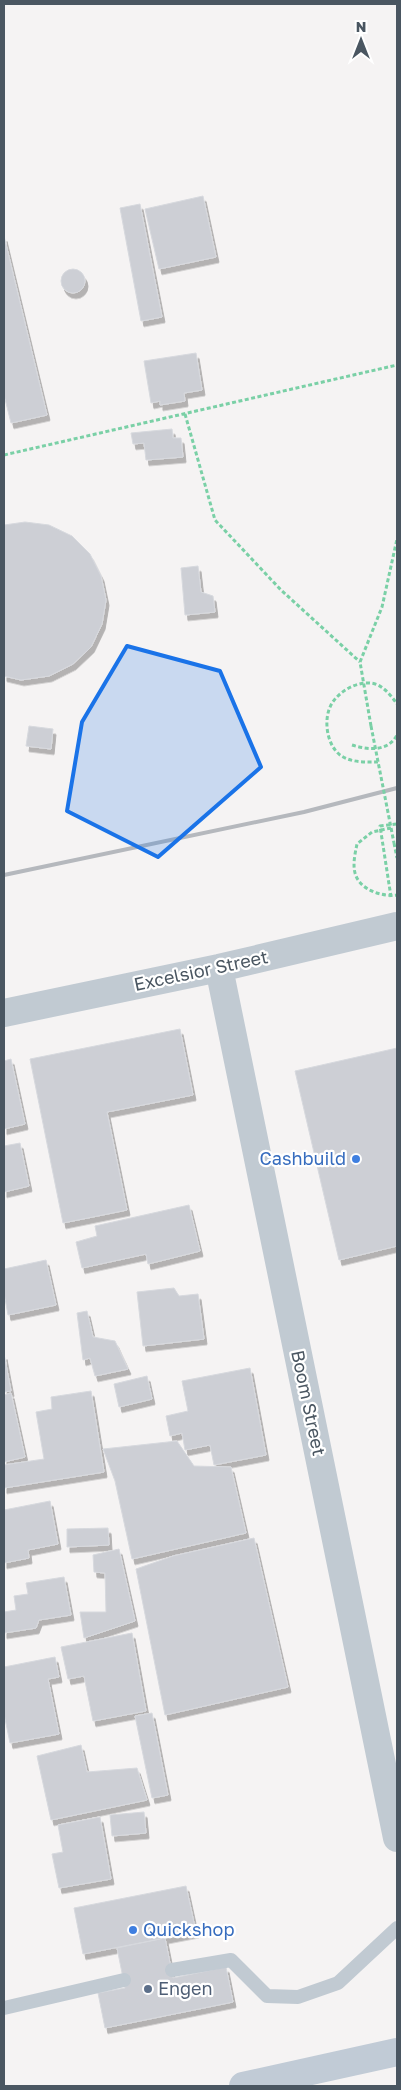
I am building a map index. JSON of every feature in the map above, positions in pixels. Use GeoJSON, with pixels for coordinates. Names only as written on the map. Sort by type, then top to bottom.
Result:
{"type":"FeatureCollection","features":[{"type":"Feature","properties":{"kind":"main road"},"geometry":{"type":"LineString","coordinates":[[243,2086],[397,2052]]}},
{"type":"Feature","properties":{"kind":"street","name":"Excelsior Street"},"geometry":{"type":"LineString","coordinates":[[4,1012],[219,968],[397,926]]}},
{"type":"Feature","properties":{"kind":"street","name":"Boom Street"},"geometry":{"type":"LineString","coordinates":[[219,968],[397,1838]]}},
{"type":"Feature","properties":{"kind":"lane"},"geometry":{"type":"LineString","coordinates":[[172,1970],[231,1960],[267,1996],[298,1997],[338,1983],[397,1928]]}},
{"type":"Feature","properties":{"kind":"lane"},"geometry":{"type":"LineString","coordinates":[[4,2008],[124,1980]]}},
{"type":"Feature","properties":{"kind":"path"},"geometry":{"type":"LineString","coordinates":[[4,455],[397,365]]}},
{"type":"Feature","properties":{"kind":"path"},"geometry":{"type":"LineString","coordinates":[[184,414],[215,520],[281,590],[360,662]]}},
{"type":"Feature","properties":{"kind":"path"},"geometry":{"type":"LineString","coordinates":[[397,539],[382,607],[360,662],[397,858]]}},
{"type":"Feature","properties":{"kind":"path"},"geometry":{"type":"LineString","coordinates":[[378,762],[356,761],[340,756],[329,742],[328,725],[331,705],[344,691],[358,684],[377,685],[391,694],[397,704]]}},
{"type":"Feature","properties":{"kind":"path"},"geometry":{"type":"LineString","coordinates":[[352,745],[364,749],[382,748],[394,742],[397,735]]}},
{"type":"Feature","properties":{"kind":"path"},"geometry":{"type":"LineString","coordinates":[[397,824],[380,826],[397,926]]}},
{"type":"Feature","properties":{"kind":"path"},"geometry":{"type":"LineString","coordinates":[[391,828],[372,832],[357,844],[354,861],[356,876],[365,887],[384,895],[397,895]]}},
{"type":"Feature","properties":{"kind":"highlighted area"},"geometry":{"type":"Polygon","coordinates":[[[127,646],[220,671],[261,767],[158,857],[67,811],[82,722],[127,646]]]}},
{"type":"Feature","properties":{"kind":"building"},"geometry":{"type":"Polygon","coordinates":[[[203,196],[216,257],[159,269],[145,209],[203,196]]]}},
{"type":"Feature","properties":{"kind":"building"},"geometry":{"type":"Polygon","coordinates":[[[140,204],[162,317],[141,321],[120,208],[140,204]]]}},
{"type":"Feature","properties":{"kind":"building"},"geometry":{"type":"Polygon","coordinates":[[[4,236],[47,415],[11,423],[4,395],[4,236]]]}},
{"type":"Feature","properties":{"kind":"building"},"geometry":{"type":"Polygon","coordinates":[[[73,269],[78,270],[84,276],[84,286],[78,292],[73,293],[68,292],[62,286],[61,281],[62,276],[68,270],[73,269]]]}},
{"type":"Feature","properties":{"kind":"building"},"geometry":{"type":"Polygon","coordinates":[[[196,353],[202,390],[184,393],[185,401],[160,405],[160,401],[151,403],[144,361],[196,353]]]}},
{"type":"Feature","properties":{"kind":"building"},"geometry":{"type":"Polygon","coordinates":[[[172,429],[173,438],[181,438],[183,457],[146,460],[144,443],[133,444],[131,433],[172,429]]]}},
{"type":"Feature","properties":{"kind":"building"},"geometry":{"type":"Polygon","coordinates":[[[25,522],[49,525],[72,536],[90,554],[101,576],[106,600],[102,624],[91,647],[73,664],[49,676],[21,680],[4,676],[4,525],[25,522]]]}},
{"type":"Feature","properties":{"kind":"building"},"geometry":{"type":"Polygon","coordinates":[[[198,566],[201,592],[213,596],[215,612],[185,615],[181,568],[198,566]]]}},
{"type":"Feature","properties":{"kind":"building"},"geometry":{"type":"Polygon","coordinates":[[[29,726],[53,729],[51,749],[26,746],[29,726]]]}},
{"type":"Feature","properties":{"kind":"building"},"geometry":{"type":"Polygon","coordinates":[[[180,1029],[193,1095],[107,1112],[127,1210],[63,1223],[30,1059],[180,1029]]]}},
{"type":"Feature","properties":{"kind":"building","name":"Cashbuild"},"geometry":{"type":"Polygon","coordinates":[[[397,1048],[397,1246],[339,1260],[295,1071],[397,1048]]]}},
{"type":"Feature","properties":{"kind":"building"},"geometry":{"type":"Polygon","coordinates":[[[11,1059],[25,1124],[4,1129],[4,1061],[11,1059]]]}},
{"type":"Feature","properties":{"kind":"building"},"geometry":{"type":"Polygon","coordinates":[[[20,1143],[29,1186],[4,1192],[4,1146],[20,1143]]]}},
{"type":"Feature","properties":{"kind":"building"},"geometry":{"type":"Polygon","coordinates":[[[189,1205],[200,1251],[148,1264],[146,1254],[82,1268],[76,1242],[97,1236],[95,1226],[189,1205]]]}},
{"type":"Feature","properties":{"kind":"building"},"geometry":{"type":"Polygon","coordinates":[[[46,1260],[56,1305],[8,1315],[4,1293],[4,1269],[46,1260]]]}},
{"type":"Feature","properties":{"kind":"building"},"geometry":{"type":"Polygon","coordinates":[[[174,1288],[179,1296],[198,1294],[204,1339],[143,1346],[137,1292],[174,1288]]]}},
{"type":"Feature","properties":{"kind":"building"},"geometry":{"type":"Polygon","coordinates":[[[87,1311],[93,1337],[115,1341],[128,1369],[95,1376],[90,1358],[83,1360],[77,1313],[87,1311]]]}},
{"type":"Feature","properties":{"kind":"building"},"geometry":{"type":"Polygon","coordinates":[[[4,1354],[11,1391],[4,1392],[4,1354]]]}},
{"type":"Feature","properties":{"kind":"building"},"geometry":{"type":"Polygon","coordinates":[[[250,1368],[266,1455],[214,1465],[210,1445],[185,1450],[182,1433],[170,1436],[166,1416],[188,1411],[182,1381],[250,1368]]]}},
{"type":"Feature","properties":{"kind":"building"},"geometry":{"type":"Polygon","coordinates":[[[147,1376],[152,1399],[119,1407],[114,1384],[147,1376]]]}},
{"type":"Feature","properties":{"kind":"building"},"geometry":{"type":"Polygon","coordinates":[[[91,1391],[104,1472],[4,1488],[4,1465],[44,1459],[36,1412],[52,1409],[51,1397],[91,1391]]]}},
{"type":"Feature","properties":{"kind":"building"},"geometry":{"type":"Polygon","coordinates":[[[11,1393],[25,1457],[4,1462],[4,1395],[11,1393]]]}},
{"type":"Feature","properties":{"kind":"building"},"geometry":{"type":"Polygon","coordinates":[[[177,1441],[194,1466],[231,1467],[246,1533],[132,1559],[115,1481],[103,1449],[177,1441]]]}},
{"type":"Feature","properties":{"kind":"building"},"geometry":{"type":"Polygon","coordinates":[[[50,1501],[58,1544],[28,1550],[29,1558],[4,1563],[4,1510],[50,1501]]]}},
{"type":"Feature","properties":{"kind":"building"},"geometry":{"type":"Polygon","coordinates":[[[108,1528],[109,1545],[67,1547],[67,1529],[108,1528]]]}},
{"type":"Feature","properties":{"kind":"building"},"geometry":{"type":"Polygon","coordinates":[[[254,1538],[288,1687],[165,1715],[136,1569],[173,1556],[254,1538]]]}},
{"type":"Feature","properties":{"kind":"building"},"geometry":{"type":"Polygon","coordinates":[[[119,1549],[135,1621],[84,1638],[80,1612],[106,1612],[105,1573],[94,1572],[93,1555],[119,1549]]]}},
{"type":"Feature","properties":{"kind":"building"},"geometry":{"type":"Polygon","coordinates":[[[64,1577],[71,1615],[39,1620],[36,1628],[4,1633],[4,1612],[16,1610],[14,1596],[28,1594],[26,1583],[64,1577]]]}},
{"type":"Feature","properties":{"kind":"building"},"geometry":{"type":"Polygon","coordinates":[[[132,1633],[146,1711],[93,1721],[84,1676],[68,1679],[61,1647],[132,1633]]]}},
{"type":"Feature","properties":{"kind":"building"},"geometry":{"type":"Polygon","coordinates":[[[55,1657],[59,1677],[48,1679],[59,1734],[10,1743],[4,1714],[4,1667],[55,1657]]]}},
{"type":"Feature","properties":{"kind":"building"},"geometry":{"type":"Polygon","coordinates":[[[152,1713],[168,1795],[152,1798],[135,1716],[152,1713]]]}},
{"type":"Feature","properties":{"kind":"building"},"geometry":{"type":"Polygon","coordinates":[[[81,1745],[87,1772],[137,1768],[147,1800],[51,1820],[37,1756],[81,1745]]]}},
{"type":"Feature","properties":{"kind":"building"},"geometry":{"type":"Polygon","coordinates":[[[144,1812],[146,1833],[112,1836],[110,1815],[144,1812]]]}},
{"type":"Feature","properties":{"kind":"building"},"geometry":{"type":"Polygon","coordinates":[[[100,1817],[111,1879],[59,1888],[52,1854],[63,1852],[58,1825],[100,1817]]]}},
{"type":"Feature","properties":{"kind":"building"},"geometry":{"type":"Polygon","coordinates":[[[186,1886],[196,1932],[83,1954],[74,1908],[186,1886]]]}},
{"type":"Feature","properties":{"kind":"building"},"geometry":{"type":"Polygon","coordinates":[[[165,1938],[173,1978],[226,1967],[233,2002],[105,2028],[98,1993],[125,1988],[117,1948],[165,1938]]]}},
{"type":"Feature","properties":{"kind":"railway"},"geometry":{"type":"LineString","coordinates":[[4,875],[304,812],[397,788]]}},
{"type":"Feature","properties":{"kind":"place","name":"Cashbuild"},"geometry":{"type":"Point","coordinates":[356,1159]}},
{"type":"Feature","properties":{"kind":"place","name":"Quickshop"},"geometry":{"type":"Point","coordinates":[133,1930]}},
{"type":"Feature","properties":{"kind":"place","name":"Engen"},"geometry":{"type":"Point","coordinates":[148,1989]}}]}
